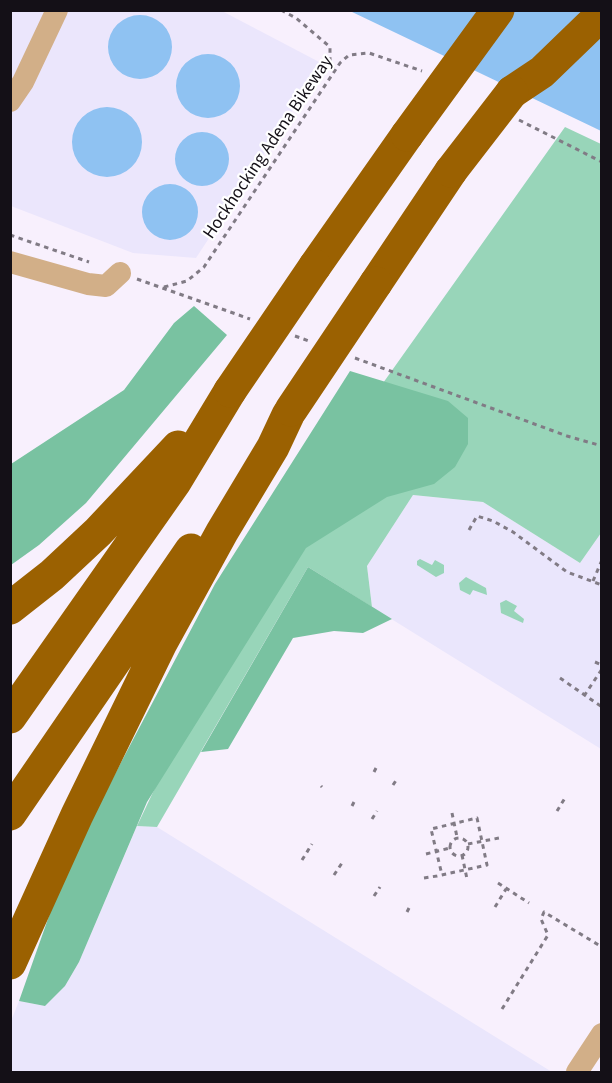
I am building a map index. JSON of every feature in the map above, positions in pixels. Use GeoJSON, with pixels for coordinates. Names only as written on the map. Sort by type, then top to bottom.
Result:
{"type":"FeatureCollection","features":[{"type":"Feature","properties":{"kind":"highway"},"geometry":{"type":"LineString","coordinates":[[407,135],[475,10]]}},
{"type":"Feature","properties":{"kind":"highway"},"geometry":{"type":"LineString","coordinates":[[10,717],[175,482],[230,391],[315,266],[498,10]]}},
{"type":"Feature","properties":{"kind":"highway"},"geometry":{"type":"LineString","coordinates":[[514,105],[551,39],[577,10]]}},
{"type":"Feature","properties":{"kind":"highway"},"geometry":{"type":"LineString","coordinates":[[10,813],[211,520],[290,413],[451,171],[542,72],[602,14]]}},
{"type":"Feature","properties":{"kind":"highway"},"geometry":{"type":"LineString","coordinates":[[10,608],[52,575],[98,532],[230,391]]}},
{"type":"Feature","properties":{"kind":"highway"},"geometry":{"type":"LineString","coordinates":[[10,963],[77,815],[162,643],[290,413]]}},
{"type":"Feature","properties":{"kind":"street"},"geometry":{"type":"LineString","coordinates":[[10,101],[23,82],[57,10]]}},
{"type":"Feature","properties":{"kind":"street"},"geometry":{"type":"LineString","coordinates":[[10,262],[88,284],[106,286],[120,273]]}},
{"type":"Feature","properties":{"kind":"street"},"geometry":{"type":"LineString","coordinates":[[577,1072],[602,1034]]}},
{"type":"Feature","properties":{"kind":"path"},"geometry":{"type":"LineString","coordinates":[[281,10],[296,18],[330,47],[330,66],[334,69]]}},
{"type":"Feature","properties":{"kind":"path","name":"Hockhocking Adena Bikeway"},"geometry":{"type":"LineString","coordinates":[[162,287],[187,281],[204,267],[334,69],[349,55],[363,52],[428,74]]}},
{"type":"Feature","properties":{"kind":"path"},"geometry":{"type":"LineString","coordinates":[[514,105],[602,162]]}},
{"type":"Feature","properties":{"kind":"path"},"geometry":{"type":"LineString","coordinates":[[10,235],[252,320]]}},
{"type":"Feature","properties":{"kind":"path"},"geometry":{"type":"LineString","coordinates":[[286,333],[320,345]]}},
{"type":"Feature","properties":{"kind":"path"},"geometry":{"type":"LineString","coordinates":[[353,357],[567,436],[602,446]]}},
{"type":"Feature","properties":{"kind":"path"},"geometry":{"type":"LineString","coordinates":[[469,530],[477,516],[493,521],[513,532],[567,572],[602,585]]}},
{"type":"Feature","properties":{"kind":"path"},"geometry":{"type":"LineString","coordinates":[[593,581],[602,560]]}},
{"type":"Feature","properties":{"kind":"path"},"geometry":{"type":"LineString","coordinates":[[584,696],[602,667],[595,662]]}},
{"type":"Feature","properties":{"kind":"path"},"geometry":{"type":"LineString","coordinates":[[560,678],[602,708]]}},
{"type":"Feature","properties":{"kind":"path"},"geometry":{"type":"LineString","coordinates":[[374,772],[377,766]]}},
{"type":"Feature","properties":{"kind":"path"},"geometry":{"type":"LineString","coordinates":[[393,785],[397,779]]}},
{"type":"Feature","properties":{"kind":"path"},"geometry":{"type":"LineString","coordinates":[[557,811],[565,798]]}},
{"type":"Feature","properties":{"kind":"path"},"geometry":{"type":"LineString","coordinates":[[352,806],[354,802]]}},
{"type":"Feature","properties":{"kind":"path"},"geometry":{"type":"LineString","coordinates":[[372,819],[377,811]]}},
{"type":"Feature","properties":{"kind":"path"},"geometry":{"type":"LineString","coordinates":[[452,813],[457,837]]}},
{"type":"Feature","properties":{"kind":"path"},"geometry":{"type":"LineString","coordinates":[[457,816],[462,822]]}},
{"type":"Feature","properties":{"kind":"path"},"geometry":{"type":"LineString","coordinates":[[424,878],[442,875],[488,866],[477,818],[431,829],[442,875]]}},
{"type":"Feature","properties":{"kind":"path"},"geometry":{"type":"LineString","coordinates":[[457,837],[464,839],[468,844],[467,850],[462,855],[453,854],[450,848],[451,841],[457,837]]}},
{"type":"Feature","properties":{"kind":"path"},"geometry":{"type":"LineString","coordinates":[[468,844],[499,838]]}},
{"type":"Feature","properties":{"kind":"path"},"geometry":{"type":"LineString","coordinates":[[302,860],[312,844]]}},
{"type":"Feature","properties":{"kind":"path"},"geometry":{"type":"LineString","coordinates":[[426,854],[450,848]]}},
{"type":"Feature","properties":{"kind":"path"},"geometry":{"type":"LineString","coordinates":[[462,855],[467,879]]}},
{"type":"Feature","properties":{"kind":"path"},"geometry":{"type":"LineString","coordinates":[[433,858],[439,861]]}},
{"type":"Feature","properties":{"kind":"path"},"geometry":{"type":"LineString","coordinates":[[334,875],[342,863]]}},
{"type":"Feature","properties":{"kind":"path"},"geometry":{"type":"LineString","coordinates":[[498,883],[530,903]]}},
{"type":"Feature","properties":{"kind":"path"},"geometry":{"type":"LineString","coordinates":[[374,896],[380,887]]}},
{"type":"Feature","properties":{"kind":"path"},"geometry":{"type":"LineString","coordinates":[[495,907],[506,889]]}},
{"type":"Feature","properties":{"kind":"path"},"geometry":{"type":"LineString","coordinates":[[407,912],[411,906]]}},
{"type":"Feature","properties":{"kind":"path"},"geometry":{"type":"LineString","coordinates":[[502,1009],[549,935],[541,919],[544,912],[602,947]]}},
{"type":"Feature","properties":{"kind":"shaded area"},"geometry":{"type":"Polygon","coordinates":[[[10,11],[222,11],[323,64],[196,258],[133,253],[11,206],[10,11]]]}},
{"type":"Feature","properties":{"kind":"shaded area"},"geometry":{"type":"Polygon","coordinates":[[[413,495],[483,502],[580,563],[601,533],[601,749],[372,607],[367,566],[413,495]]]}},
{"type":"Feature","properties":{"kind":"shaded area"},"geometry":{"type":"Polygon","coordinates":[[[137,826],[157,827],[552,1072],[11,1072],[11,1021],[19,1001],[45,1006],[65,986],[79,962],[137,826]]]}},
{"type":"Feature","properties":{"kind":"green space"},"geometry":{"type":"Polygon","coordinates":[[[565,127],[601,144],[601,533],[580,563],[483,502],[413,495],[367,566],[372,607],[308,567],[157,827],[137,826],[275,535],[565,127]]]}},
{"type":"Feature","properties":{"kind":"green space"},"geometry":{"type":"Polygon","coordinates":[[[194,306],[227,335],[86,503],[39,545],[11,565],[11,464],[124,390],[174,323],[194,306]]]}},
{"type":"Feature","properties":{"kind":"green space"},"geometry":{"type":"Polygon","coordinates":[[[350,371],[448,401],[468,418],[468,444],[455,467],[434,484],[387,497],[306,548],[147,802],[79,962],[65,986],[45,1006],[19,1001],[67,865],[215,584],[350,371]]]}},
{"type":"Feature","properties":{"kind":"green space"},"geometry":{"type":"Polygon","coordinates":[[[420,559],[432,565],[435,560],[444,565],[444,573],[436,577],[417,565],[420,559]]]}},
{"type":"Feature","properties":{"kind":"green space"},"geometry":{"type":"Polygon","coordinates":[[[308,567],[392,619],[363,633],[334,631],[293,638],[228,749],[201,752],[308,567]]]}},
{"type":"Feature","properties":{"kind":"green space"},"geometry":{"type":"Polygon","coordinates":[[[466,577],[486,588],[487,595],[473,590],[470,595],[460,590],[459,583],[466,577]]]}},
{"type":"Feature","properties":{"kind":"green space"},"geometry":{"type":"Polygon","coordinates":[[[506,600],[517,606],[514,611],[524,619],[523,623],[501,613],[500,603],[506,600]]]}},
{"type":"Feature","properties":{"kind":"water"},"geometry":{"type":"Polygon","coordinates":[[[350,11],[601,11],[601,131],[597,129],[350,11]]]}},
{"type":"Feature","properties":{"kind":"water"},"geometry":{"type":"Polygon","coordinates":[[[134,15],[146,15],[163,24],[170,35],[172,47],[170,59],[163,70],[146,79],[134,79],[122,74],[113,65],[108,53],[108,41],[113,29],[122,20],[134,15]]]}},
{"type":"Feature","properties":{"kind":"water"},"geometry":{"type":"Polygon","coordinates":[[[202,54],[214,54],[231,63],[238,74],[240,86],[238,98],[231,109],[214,118],[202,118],[190,113],[181,104],[176,92],[176,80],[181,68],[190,59],[202,54]]]}},
{"type":"Feature","properties":{"kind":"water"},"geometry":{"type":"Polygon","coordinates":[[[107,107],[120,110],[132,117],[139,129],[142,142],[139,155],[132,167],[120,174],[107,177],[94,174],[82,167],[75,155],[72,142],[75,129],[82,117],[94,110],[107,107]]]}},
{"type":"Feature","properties":{"kind":"water"},"geometry":{"type":"Polygon","coordinates":[[[197,132],[207,132],[221,140],[227,149],[229,159],[227,169],[221,178],[207,186],[197,186],[180,174],[175,164],[175,154],[187,137],[197,132]]]}},
{"type":"Feature","properties":{"kind":"water"},"geometry":{"type":"Polygon","coordinates":[[[170,184],[181,186],[190,192],[196,201],[198,212],[196,223],[190,232],[181,238],[170,240],[159,238],[150,232],[144,223],[142,212],[144,201],[150,192],[159,186],[170,184]]]}}]}
